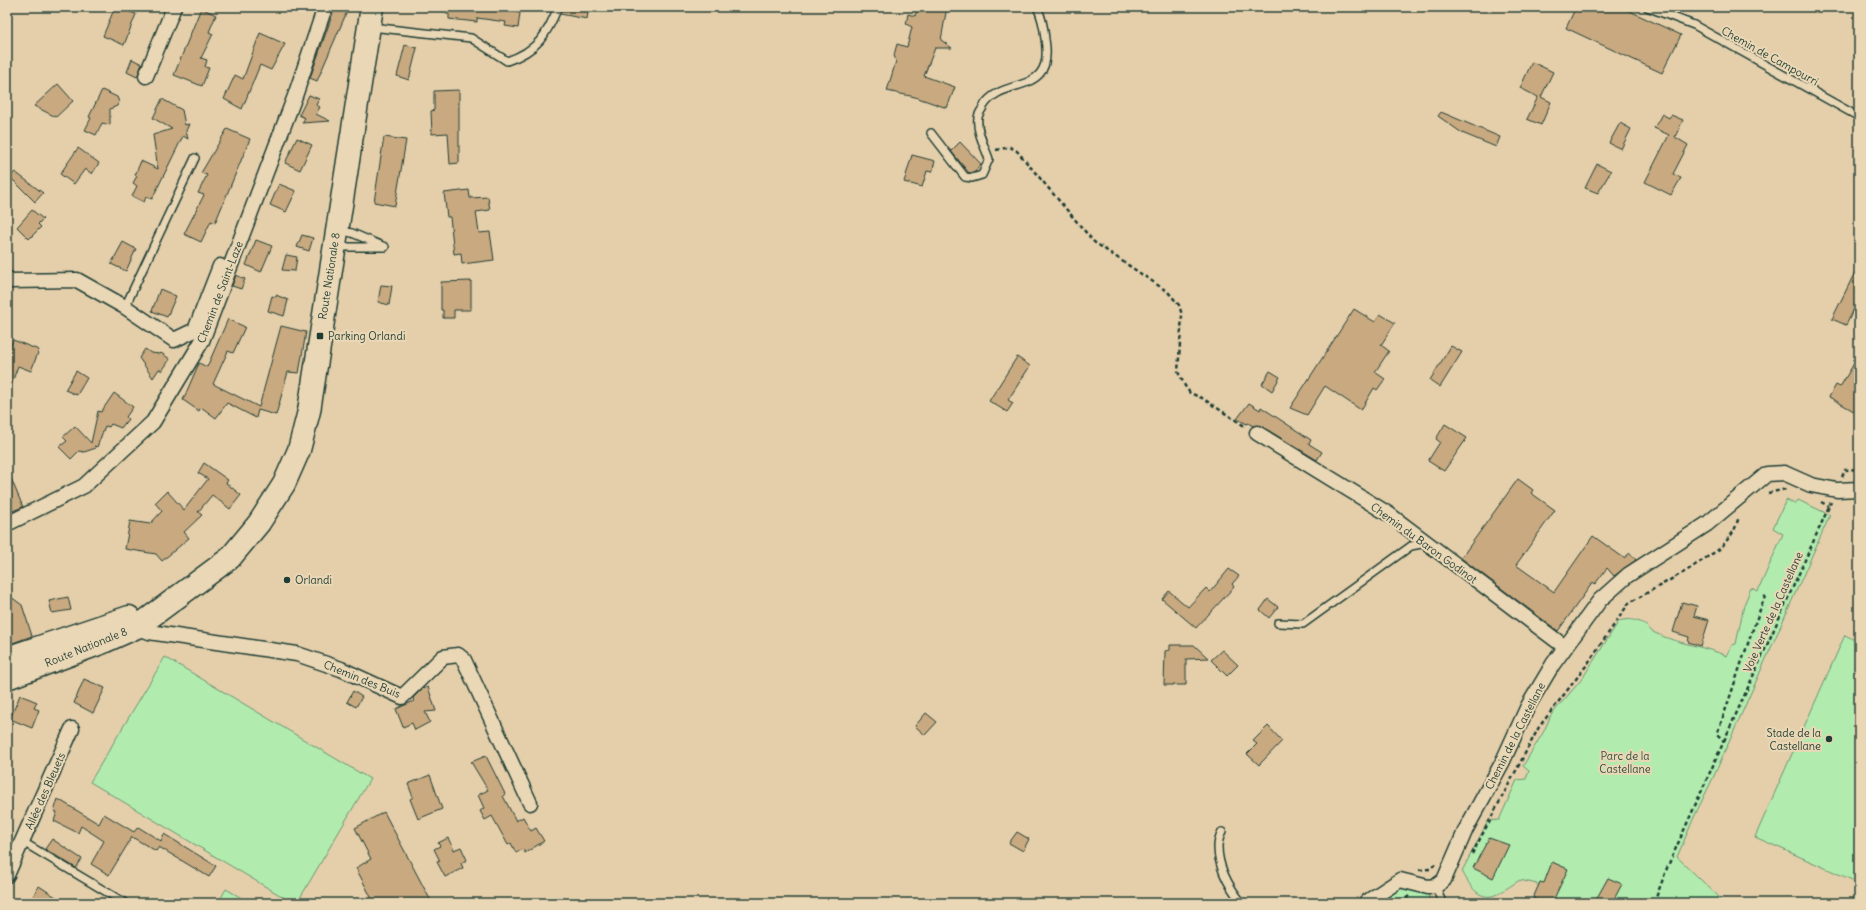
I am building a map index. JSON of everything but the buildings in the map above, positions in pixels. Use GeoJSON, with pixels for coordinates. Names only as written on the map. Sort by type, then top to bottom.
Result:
{"type":"FeatureCollection","features":[{"type":"Feature","properties":{"kind":"main road","name":"Route Nationale 8"},"geometry":{"type":"LineString","coordinates":[[7,678],[101,643],[137,627],[161,608],[196,585],[230,558],[259,523],[284,484],[299,450],[308,411],[334,238],[370,17]]}},
{"type":"Feature","properties":{"kind":"main road","name":"Route Nationale 8"},"geometry":{"type":"LineString","coordinates":[[7,658],[128,617],[161,608]]}},
{"type":"Feature","properties":{"kind":"street"},"geometry":{"type":"LineString","coordinates":[[146,76],[174,7]]}},
{"type":"Feature","properties":{"kind":"street","name":"Chemin de Saint-Laze"},"geometry":{"type":"LineString","coordinates":[[7,524],[84,486],[154,422],[202,341],[295,96],[325,7]]}},
{"type":"Feature","properties":{"kind":"street"},"geometry":{"type":"LineString","coordinates":[[7,278],[10,281],[76,280],[125,307],[174,340],[194,330],[222,260],[243,231]]}},
{"type":"Feature","properties":{"kind":"street","name":"Chemin du Baron Godinot"},"geometry":{"type":"LineString","coordinates":[[1257,433],[1390,515],[1565,647]]}},
{"type":"Feature","properties":{"kind":"street","name":"Chemin de la Castellane"},"geometry":{"type":"LineString","coordinates":[[1436,886],[1444,880],[1446,861],[1466,829],[1502,763],[1528,706],[1565,647],[1600,600],[1628,575],[1707,524],[1767,474],[1784,473],[1811,485],[1836,490],[1859,489]]}},
{"type":"Feature","properties":{"kind":"street","name":"Chemin des Buis"},"geometry":{"type":"LineString","coordinates":[[137,627],[154,633],[297,654],[341,669],[402,697],[443,657],[458,656],[464,660],[530,803]]}},
{"type":"Feature","properties":{"kind":"street","name":"Allée des Bleuets"},"geometry":{"type":"LineString","coordinates":[[7,875],[72,729]]}},
{"type":"Feature","properties":{"kind":"street"},"geometry":{"type":"LineString","coordinates":[[1365,903],[1400,880],[1428,887],[1436,886]]}},
{"type":"Feature","properties":{"kind":"lane"},"geometry":{"type":"LineString","coordinates":[[370,17],[472,38],[507,61],[524,56],[538,44],[551,24],[558,7]]}},
{"type":"Feature","properties":{"kind":"lane"},"geometry":{"type":"LineString","coordinates":[[931,133],[965,177],[972,178],[982,175],[989,159],[979,130],[978,117],[984,105],[990,98],[1033,80],[1041,74],[1045,64],[1047,49],[1041,14],[1037,7]]}},
{"type":"Feature","properties":{"kind":"lane","name":"Chemin de Campourri"},"geometry":{"type":"LineString","coordinates":[[1647,7],[1694,25],[1859,117]]}},
{"type":"Feature","properties":{"kind":"lane"},"geometry":{"type":"LineString","coordinates":[[125,307],[195,158]]}},
{"type":"Feature","properties":{"kind":"lane"},"geometry":{"type":"LineString","coordinates":[[352,232],[385,247],[334,238],[352,232]]}},
{"type":"Feature","properties":{"kind":"lane"},"geometry":{"type":"LineString","coordinates":[[1278,623],[1303,624],[1412,546],[1426,543]]}},
{"type":"Feature","properties":{"kind":"lane"},"geometry":{"type":"LineString","coordinates":[[1222,832],[1218,846],[1222,869],[1234,892],[1242,903]]}},
{"type":"Feature","properties":{"kind":"lane"},"geometry":{"type":"LineString","coordinates":[[23,842],[125,903]]}},
{"type":"Feature","properties":{"kind":"lane"},"geometry":{"type":"LineString","coordinates":[[1436,886],[1442,903]]}},
{"type":"Feature","properties":{"kind":"path"},"geometry":{"type":"LineString","coordinates":[[987,153],[1010,148],[1017,151],[1094,242],[1168,292],[1179,305],[1182,316],[1178,372],[1186,386],[1190,392],[1257,433]]}},
{"type":"Feature","properties":{"kind":"path"},"geometry":{"type":"LineString","coordinates":[[1766,494],[1771,491],[1788,489]]}},
{"type":"Feature","properties":{"kind":"path","name":"Voie Verte de la Castellane"},"geometry":{"type":"LineString","coordinates":[[1654,903],[1667,868],[1836,490]]}},
{"type":"Feature","properties":{"kind":"path"},"geometry":{"type":"LineString","coordinates":[[1415,870],[1430,868],[1446,861],[1471,855],[1539,727],[1586,666],[1629,603],[1686,571],[1722,548],[1734,531],[1739,517],[1744,513]]}},
{"type":"Feature","properties":{"kind":"path","name":"Voie Verte de la Castellane"},"geometry":{"type":"LineString","coordinates":[[1724,741],[1717,734],[1766,594]]}},
{"type":"Feature","properties":{"kind":"green space","name":"Parc de la Castellane"},"geometry":{"type":"Polygon","coordinates":[[[1786,500],[1795,504],[1798,500],[1830,515],[1677,857],[1720,898],[1719,903],[1560,903],[1537,884],[1520,880],[1502,892],[1492,896],[1481,895],[1473,889],[1462,871],[1488,821],[1499,820],[1517,780],[1526,779],[1529,771],[1523,766],[1544,731],[1551,715],[1582,679],[1619,621],[1635,620],[1645,625],[1653,632],[1664,637],[1727,656],[1732,645],[1736,644],[1744,605],[1751,588],[1758,591],[1783,534],[1773,528],[1786,500]]]}},
{"type":"Feature","properties":{"kind":"green space","name":"Stade de la Castellane"},"geometry":{"type":"Polygon","coordinates":[[[1845,635],[1859,642],[1859,883],[1755,837],[1845,635]]]}},
{"type":"Feature","properties":{"kind":"green space"},"geometry":{"type":"Polygon","coordinates":[[[165,657],[370,779],[297,903],[293,903],[90,782],[165,657]]]}},
{"type":"Feature","properties":{"kind":"green space"},"geometry":{"type":"Polygon","coordinates":[[[1398,882],[1424,892],[1429,896],[1429,903],[1371,903],[1398,882]]]}},
{"type":"Feature","properties":{"kind":"green space"},"geometry":{"type":"Polygon","coordinates":[[[226,889],[250,903],[218,903],[226,889]]]}},
{"type":"Feature","properties":{"kind":"place","name":"Parking Orlandi"},"geometry":{"type":"Point","coordinates":[320,336]}},
{"type":"Feature","properties":{"kind":"place","name":"Orlandi"},"geometry":{"type":"Point","coordinates":[287,580]}},
{"type":"Feature","properties":{"kind":"place","name":"Stade de la Castellane"},"geometry":{"type":"Point","coordinates":[1829,739]}}]}
